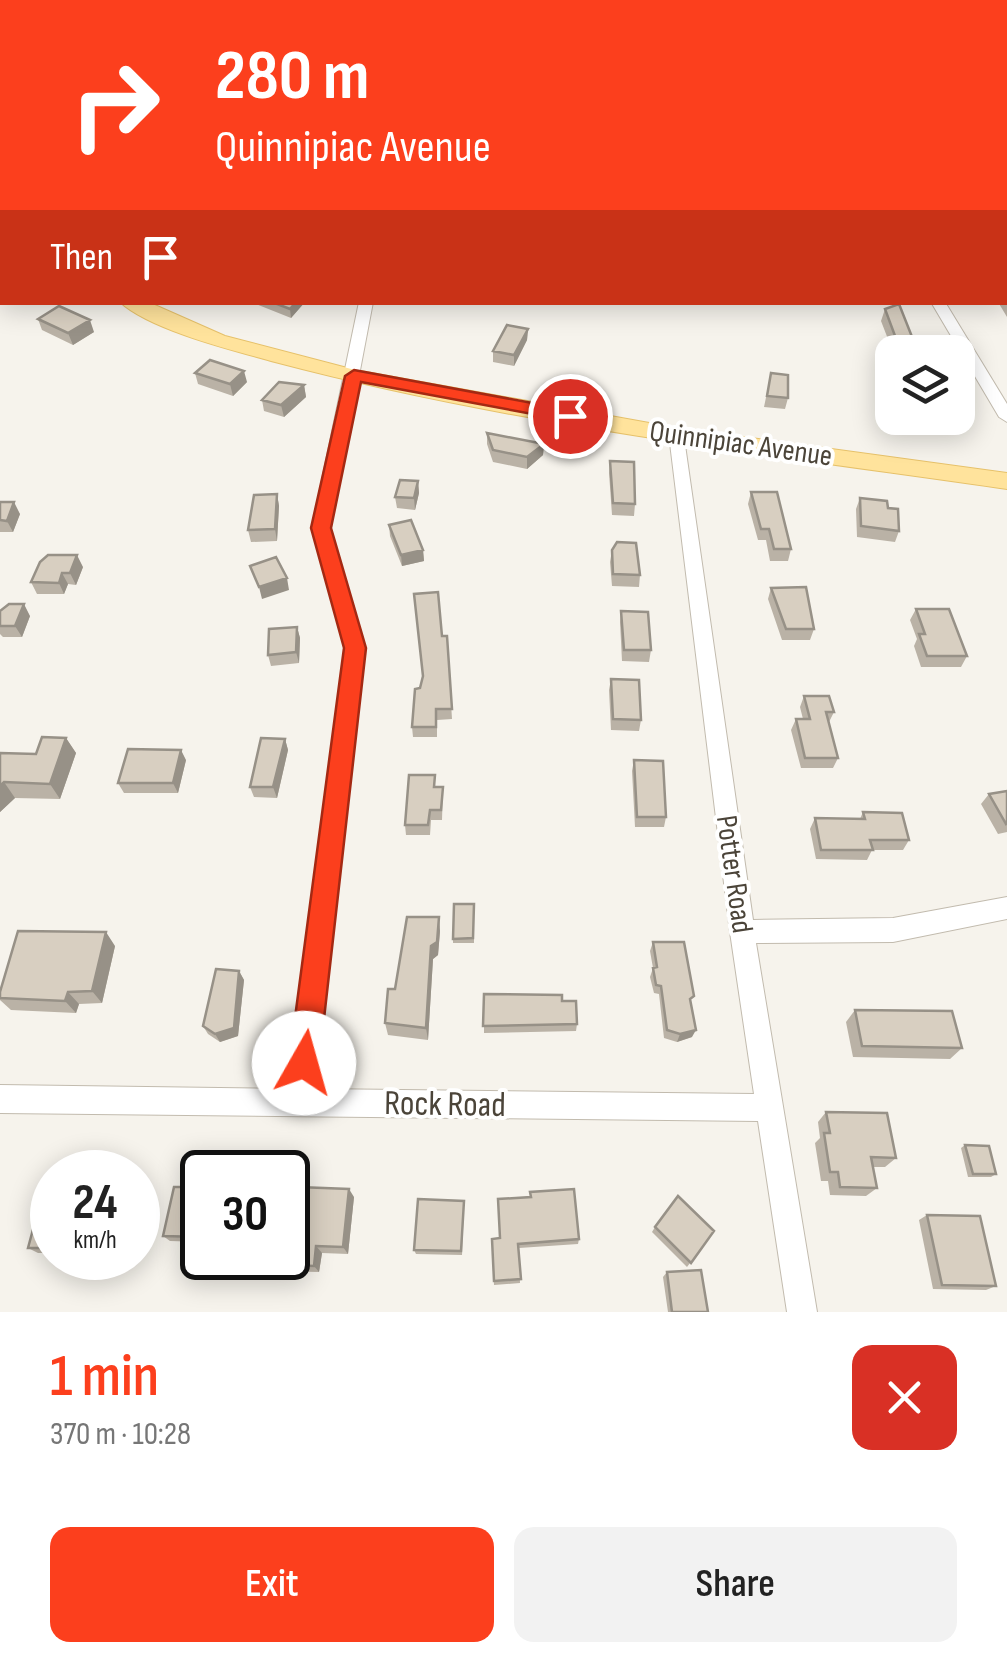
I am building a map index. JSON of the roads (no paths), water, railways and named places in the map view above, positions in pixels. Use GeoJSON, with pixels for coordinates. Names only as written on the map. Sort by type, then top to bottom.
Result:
{"type":"FeatureCollection","features":[{"type":"Feature","properties":{"kind":"main road","name":"Quinnipiac Avenue"},"geometry":{"type":"LineString","coordinates":[[137,305],[218,340],[354,376],[678,436],[1007,481]]}},
{"type":"Feature","properties":{"kind":"street"},"geometry":{"type":"LineString","coordinates":[[300,1101],[355,648],[321,528],[366,305]]}},
{"type":"Feature","properties":{"kind":"street"},"geometry":{"type":"LineString","coordinates":[[940,305],[1007,417]]}},
{"type":"Feature","properties":{"kind":"street","name":"Potter Road"},"geometry":{"type":"LineString","coordinates":[[678,436],[742,932],[802,1312]]}},
{"type":"Feature","properties":{"kind":"street"},"geometry":{"type":"LineString","coordinates":[[742,932],[893,930],[1007,908]]}},
{"type":"Feature","properties":{"kind":"street","name":"Rock Road"},"geometry":{"type":"LineString","coordinates":[[0,1099],[771,1108]]}}]}
